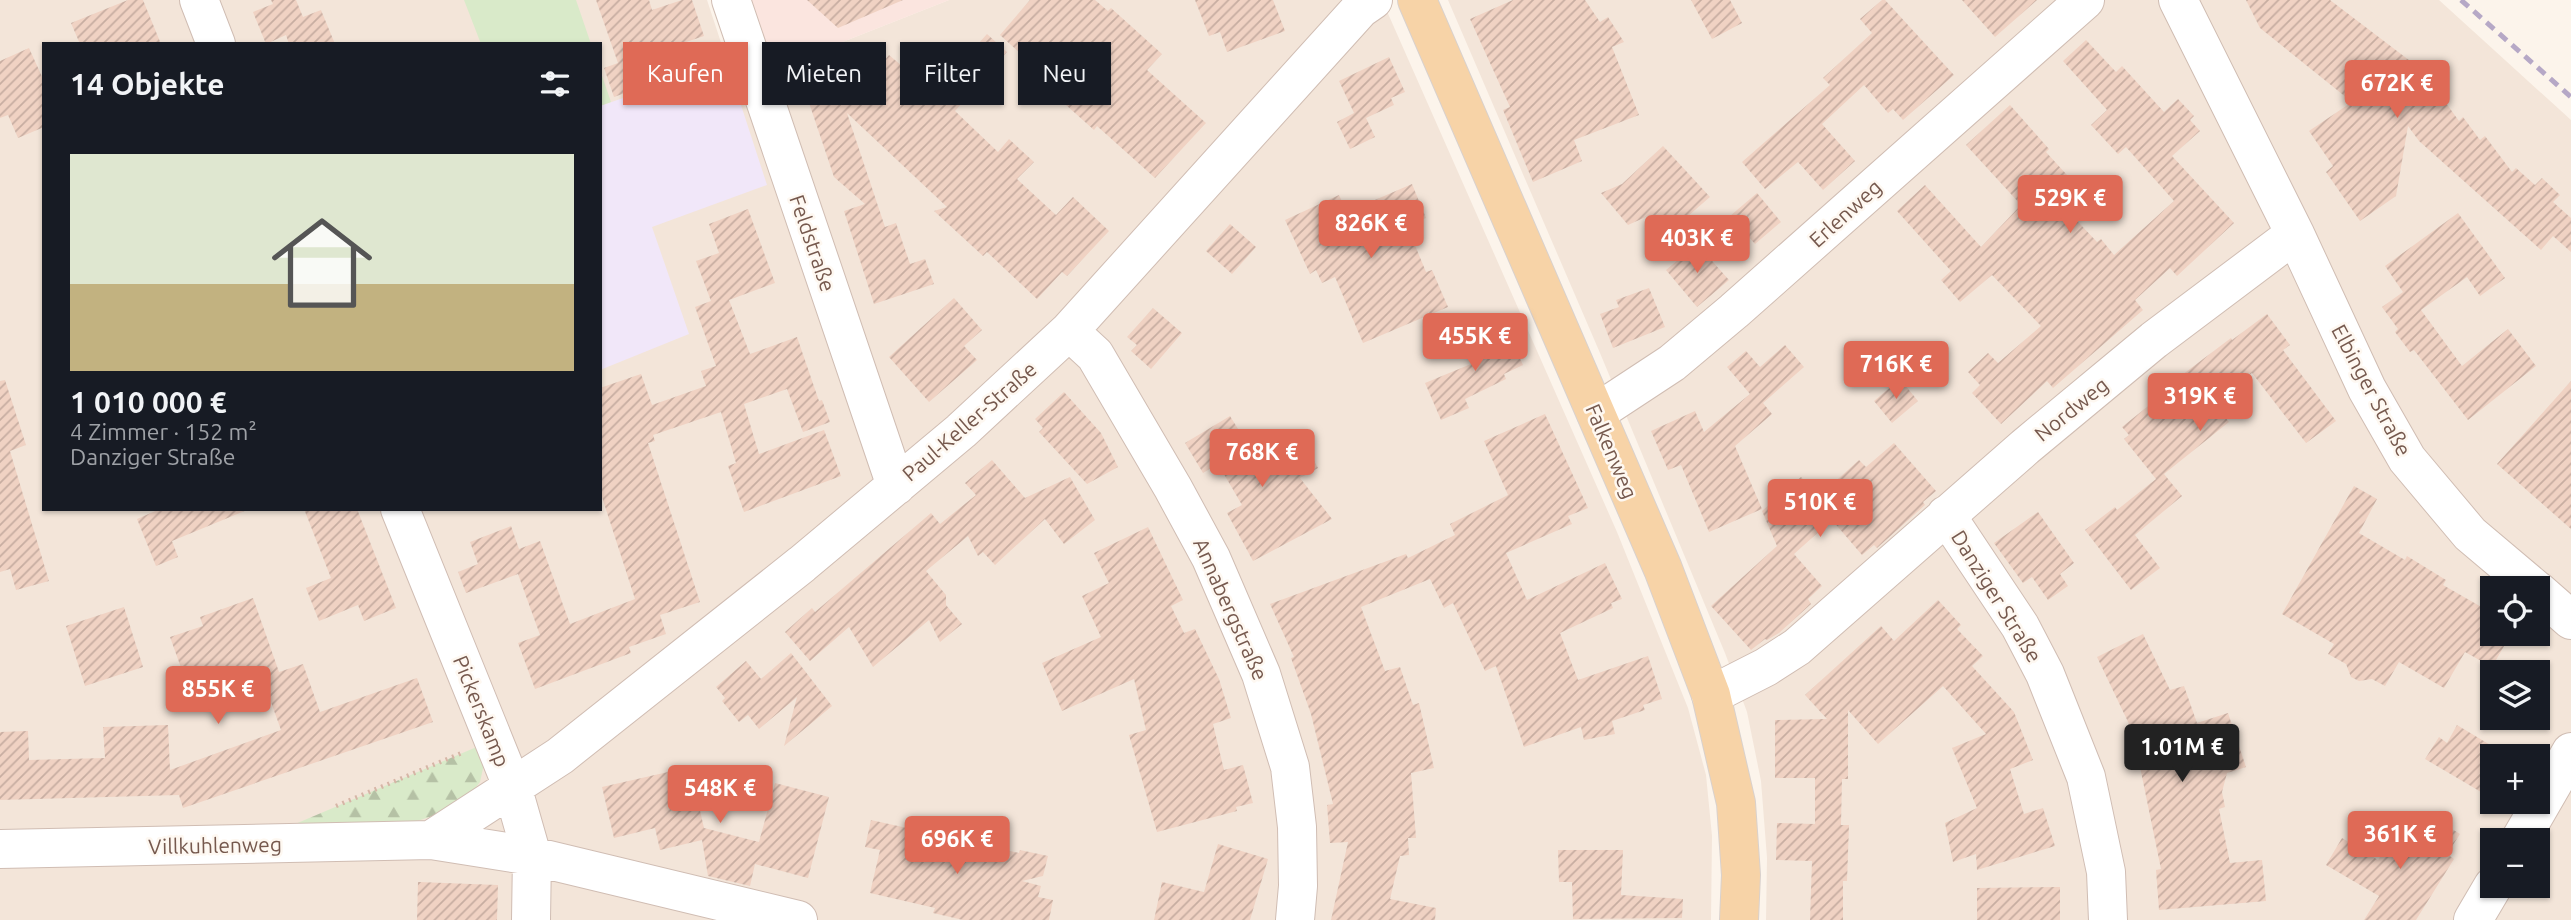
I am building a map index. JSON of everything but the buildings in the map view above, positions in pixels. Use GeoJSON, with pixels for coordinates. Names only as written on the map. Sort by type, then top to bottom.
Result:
{"type":"FeatureCollection","features":[{"type":"Feature","properties":{"kind":"main road","name":"Falkenweg"},"geometry":{"type":"LineString","coordinates":[[1417,0],[1663,569],[1711,695],[1736,803],[1741,875],[1739,920]]}},
{"type":"Feature","properties":{"kind":"street"},"geometry":{"type":"LineString","coordinates":[[199,0],[215,42]]}},
{"type":"Feature","properties":{"kind":"street","name":"Feldstraße"},"geometry":{"type":"LineString","coordinates":[[731,0],[895,486]]}},
{"type":"Feature","properties":{"kind":"street","name":"Paul-Keller-Straße"},"geometry":{"type":"LineString","coordinates":[[512,786],[560,756],[802,564],[961,432],[1069,331],[1360,9],[1373,0]]}},
{"type":"Feature","properties":{"kind":"street","name":"Erlenweg"},"geometry":{"type":"LineString","coordinates":[[1596,413],[1672,363],[1734,311],[2085,0]]}},
{"type":"Feature","properties":{"kind":"street"},"geometry":{"type":"LineString","coordinates":[[2178,0],[2295,234]]}},
{"type":"Feature","properties":{"kind":"street","name":"Nordweg"},"geometry":{"type":"LineString","coordinates":[[1711,695],[1766,667],[1797,647],[1946,515],[2154,340],[2295,234]]}},
{"type":"Feature","properties":{"kind":"street","name":"Elbinger Straße"},"geometry":{"type":"LineString","coordinates":[[2295,234],[2367,389],[2407,459],[2470,534],[2520,576]]}},
{"type":"Feature","properties":{"kind":"street","name":"Annabergstraße"},"geometry":{"type":"LineString","coordinates":[[1069,331],[1095,355],[1172,488],[1216,569],[1261,674],[1290,768],[1297,827],[1298,886],[1295,920]]}},
{"type":"Feature","properties":{"kind":"street","name":"Pickerskamp"},"geometry":{"type":"LineString","coordinates":[[401,511],[512,786],[532,856],[531,920]]}},
{"type":"Feature","properties":{"kind":"street","name":"Danziger Straße"},"geometry":{"type":"LineString","coordinates":[[1946,515],[2020,626],[2045,674],[2086,777],[2106,872],[2108,920]]}},
{"type":"Feature","properties":{"kind":"street","name":"Elbinger Straße"},"geometry":{"type":"LineString","coordinates":[[2550,602],[2571,620]]}},
{"type":"Feature","properties":{"kind":"street"},"geometry":{"type":"LineString","coordinates":[[2527,828],[2571,752]]}},
{"type":"Feature","properties":{"kind":"street"},"geometry":{"type":"LineString","coordinates":[[431,840],[512,786]]}},
{"type":"Feature","properties":{"kind":"street","name":"Villkuhlenweg"},"geometry":{"type":"LineString","coordinates":[[0,849],[431,840],[532,856],[798,920]]}},
{"type":"Feature","properties":{"kind":"street"},"geometry":{"type":"LineString","coordinates":[[2473,920],[2486,898]]}},
{"type":"Feature","properties":{"kind":"path"},"geometry":{"type":"LineString","coordinates":[[330,809],[494,740]]}},
{"type":"Feature","properties":{"kind":"shaded area"},"geometry":{"type":"Polygon","coordinates":[[[0,0],[707,0],[721,42],[623,42],[623,105],[748,105],[748,75],[762,68],[762,105],[886,105],[886,42],[842,42],[949,0],[1382,0],[1617,532],[1688,708],[1706,775],[1712,836],[1711,920],[0,920],[0,0]]]}},
{"type":"Feature","properties":{"kind":"shaded area"},"geometry":{"type":"Polygon","coordinates":[[[747,0],[949,0],[842,42],[762,44],[747,0]]]}},
{"type":"Feature","properties":{"kind":"shaded area"},"geometry":{"type":"Polygon","coordinates":[[[1448,0],[2439,0],[2571,120],[2571,920],[1766,920],[1767,858],[1761,781],[1747,712],[1725,653],[1448,0]]]}},
{"type":"Feature","properties":{"kind":"shaded area"},"geometry":{"type":"Polygon","coordinates":[[[623,98],[623,105],[741,105],[767,185],[652,227],[689,334],[602,369],[602,105],[623,98]]]}},
{"type":"Feature","properties":{"kind":"green space"},"geometry":{"type":"Polygon","coordinates":[[[464,0],[576,0],[590,42],[480,42],[464,0]]]}},
{"type":"Feature","properties":{"kind":"green space"},"geometry":{"type":"Polygon","coordinates":[[[602,76],[611,102],[602,105],[602,76]]]}},
{"type":"Feature","properties":{"kind":"green space"},"geometry":{"type":"Polygon","coordinates":[[[479,746],[484,764],[480,782],[461,807],[414,822],[281,830],[479,746]]]}},
{"type":"Feature","properties":{"kind":"railway"},"geometry":{"type":"LineString","coordinates":[[2461,0],[2571,97]]}}]}
